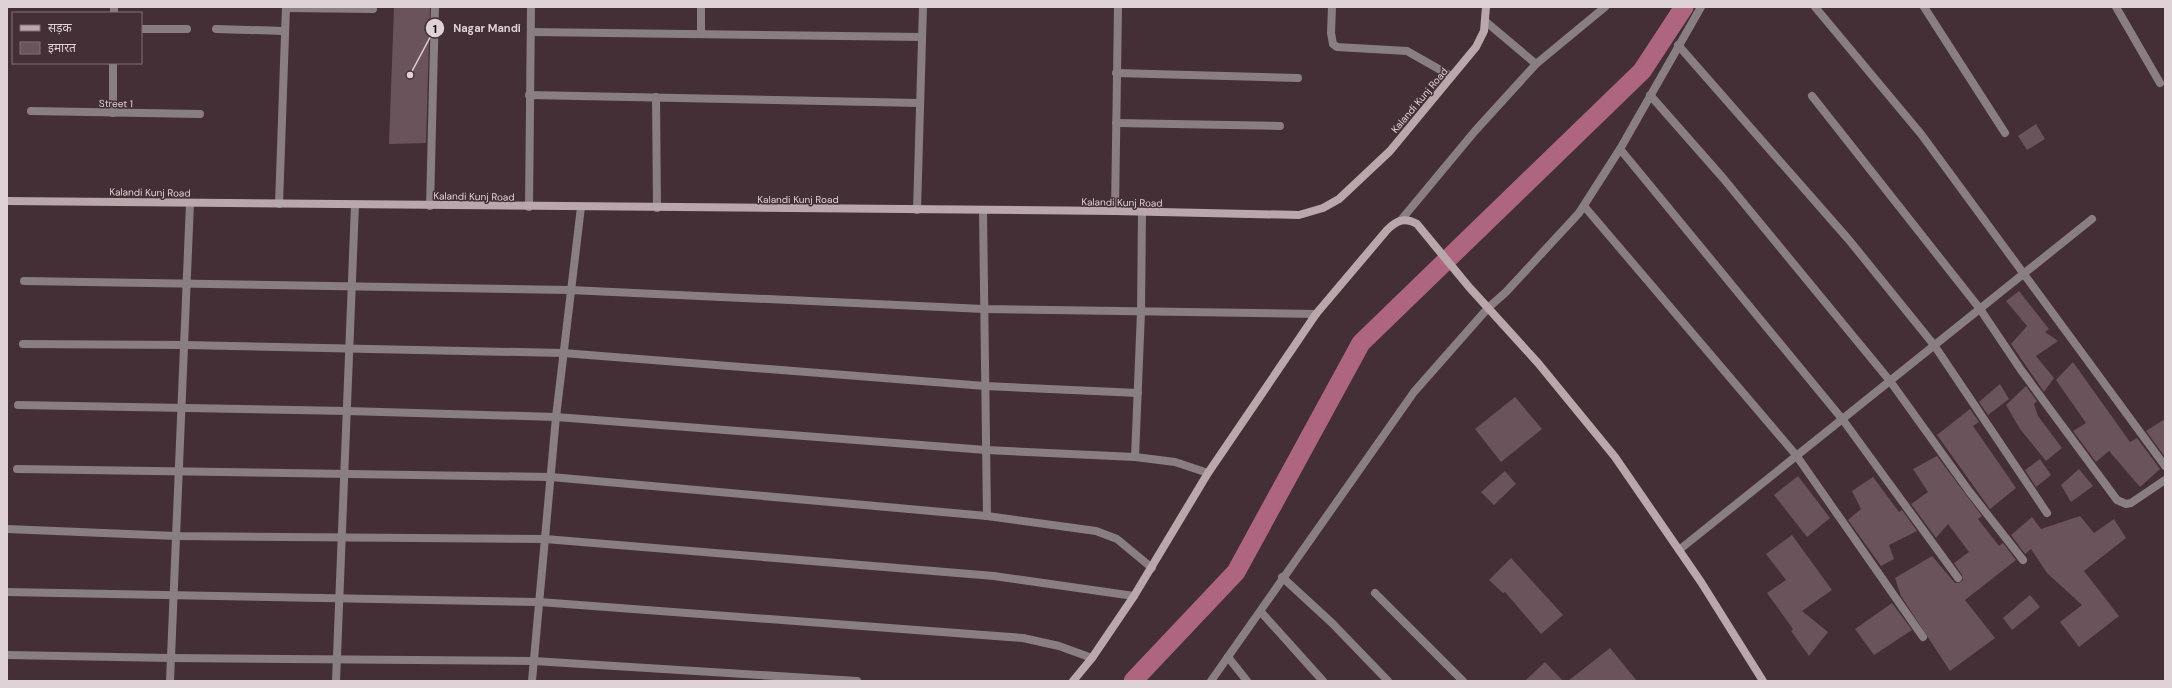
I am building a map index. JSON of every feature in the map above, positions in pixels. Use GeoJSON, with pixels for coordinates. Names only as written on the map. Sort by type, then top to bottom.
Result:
{"type":"FeatureCollection","features":[{"type":"Feature","properties":{"kind":"street"},"geometry":{"type":"LineString","coordinates":[[430,206],[435,7]]}},
{"type":"Feature","properties":{"kind":"street"},"geometry":{"type":"LineString","coordinates":[[529,207],[531,7]]}},
{"type":"Feature","properties":{"kind":"street"},"geometry":{"type":"LineString","coordinates":[[701,7],[701,34]]}},
{"type":"Feature","properties":{"kind":"street"},"geometry":{"type":"LineString","coordinates":[[917,210],[923,7]]}},
{"type":"Feature","properties":{"kind":"street"},"geometry":{"type":"LineString","coordinates":[[1115,211],[1118,7]]}},
{"type":"Feature","properties":{"kind":"street"},"geometry":{"type":"LineString","coordinates":[[1332,7],[1331,33],[1333,44],[1337,47],[1408,50],[1451,76]]}},
{"type":"Feature","properties":{"kind":"street","name":"Kalandi Kunj Road"},"geometry":{"type":"LineString","coordinates":[[7,201],[529,207],[1115,211],[1299,215],[1323,208],[1338,199],[1390,151],[1476,47],[1484,31],[1486,7]]}},
{"type":"Feature","properties":{"kind":"street"},"geometry":{"type":"LineString","coordinates":[[1401,220],[1475,131],[1536,64],[1605,7]]}},
{"type":"Feature","properties":{"kind":"street"},"geometry":{"type":"LineString","coordinates":[[1211,681],[1260,612],[1282,577],[1414,392],[1488,308],[1536,262],[1584,206],[1620,149],[1678,45],[1702,7]]}},
{"type":"Feature","properties":{"kind":"street"},"geometry":{"type":"LineString","coordinates":[[1815,7],[1921,134],[2165,466]]}},
{"type":"Feature","properties":{"kind":"street"},"geometry":{"type":"LineString","coordinates":[[1924,7],[2005,133]]}},
{"type":"Feature","properties":{"kind":"street"},"geometry":{"type":"LineString","coordinates":[[2116,7],[2160,83]]}},
{"type":"Feature","properties":{"kind":"street"},"geometry":{"type":"LineString","coordinates":[[279,204],[286,8],[373,9]]}},
{"type":"Feature","properties":{"kind":"street"},"geometry":{"type":"LineString","coordinates":[[1485,21],[1536,64]]}},
{"type":"Feature","properties":{"kind":"street"},"geometry":{"type":"LineString","coordinates":[[142,29],[187,29]]}},
{"type":"Feature","properties":{"kind":"street"},"geometry":{"type":"LineString","coordinates":[[216,30],[285,31]]}},
{"type":"Feature","properties":{"kind":"street"},"geometry":{"type":"LineString","coordinates":[[531,32],[922,37]]}},
{"type":"Feature","properties":{"kind":"street"},"geometry":{"type":"LineString","coordinates":[[1678,45],[1849,240],[1934,345],[2047,513]]}},
{"type":"Feature","properties":{"kind":"street"},"geometry":{"type":"LineString","coordinates":[[113,64],[113,113]]}},
{"type":"Feature","properties":{"kind":"street"},"geometry":{"type":"LineString","coordinates":[[1116,73],[1298,78]]}},
{"type":"Feature","properties":{"kind":"street"},"geometry":{"type":"LineString","coordinates":[[529,95],[920,103]]}},
{"type":"Feature","properties":{"kind":"street"},"geometry":{"type":"LineString","coordinates":[[1650,95],[1713,167],[1890,381],[1965,485],[2023,560]]}},
{"type":"Feature","properties":{"kind":"street"},"geometry":{"type":"LineString","coordinates":[[1812,96],[1980,309],[2035,389],[2117,500],[2126,504],[2131,503],[2165,480]]}},
{"type":"Feature","properties":{"kind":"street"},"geometry":{"type":"LineString","coordinates":[[656,97],[657,208]]}},
{"type":"Feature","properties":{"kind":"street","name":"Street 1"},"geometry":{"type":"LineString","coordinates":[[31,111],[200,114]]}},
{"type":"Feature","properties":{"kind":"street"},"geometry":{"type":"LineString","coordinates":[[1116,123],[1280,126]]}},
{"type":"Feature","properties":{"kind":"street"},"geometry":{"type":"LineString","coordinates":[[1620,149],[1843,420],[1958,578]]}},
{"type":"Feature","properties":{"kind":"street"},"geometry":{"type":"LineString","coordinates":[[170,681],[190,203]]}},
{"type":"Feature","properties":{"kind":"street"},"geometry":{"type":"LineString","coordinates":[[336,681],[355,205]]}},
{"type":"Feature","properties":{"kind":"street"},"geometry":{"type":"LineString","coordinates":[[1584,206],[1796,456],[1923,637]]}},
{"type":"Feature","properties":{"kind":"street"},"geometry":{"type":"LineString","coordinates":[[532,681],[556,417],[581,207]]}},
{"type":"Feature","properties":{"kind":"street"},"geometry":{"type":"LineString","coordinates":[[983,210],[987,516]]}},
{"type":"Feature","properties":{"kind":"street"},"geometry":{"type":"LineString","coordinates":[[1135,457],[1141,312],[1142,212]]}},
{"type":"Feature","properties":{"kind":"street"},"geometry":{"type":"LineString","coordinates":[[1679,550],[2092,219]]}},
{"type":"Feature","properties":{"kind":"street"},"geometry":{"type":"LineString","coordinates":[[1073,681],[1092,658],[1134,596],[1208,473],[1316,314],[1394,223],[1401,220],[1409,220],[1416,224],[1469,287],[1538,363],[1615,457],[1679,550],[1762,681]]}},
{"type":"Feature","properties":{"kind":"street"},"geometry":{"type":"LineString","coordinates":[[24,281],[187,282],[570,290],[984,309],[1316,314]]}},
{"type":"Feature","properties":{"kind":"street"},"geometry":{"type":"LineString","coordinates":[[23,344],[184,345],[563,353],[985,386],[1138,393]]}},
{"type":"Feature","properties":{"kind":"street"},"geometry":{"type":"LineString","coordinates":[[18,405],[347,411],[556,417],[986,450],[1135,457],[1175,462],[1208,473]]}},
{"type":"Feature","properties":{"kind":"street"},"geometry":{"type":"LineString","coordinates":[[17,469],[179,472],[344,472],[551,477],[987,516],[1106,534],[1126,546],[1152,568]]}},
{"type":"Feature","properties":{"kind":"street"},"geometry":{"type":"LineString","coordinates":[[7,529],[176,536],[545,539],[994,576],[1134,596]]}},
{"type":"Feature","properties":{"kind":"street"},"geometry":{"type":"LineString","coordinates":[[1282,577],[1332,623],[1388,681]]}},
{"type":"Feature","properties":{"kind":"street"},"geometry":{"type":"LineString","coordinates":[[7,592],[174,597],[539,602],[1023,638],[1059,646],[1092,658]]}},
{"type":"Feature","properties":{"kind":"street"},"geometry":{"type":"LineString","coordinates":[[1375,593],[1463,681]]}},
{"type":"Feature","properties":{"kind":"street"},"geometry":{"type":"LineString","coordinates":[[1260,612],[1323,681]]}},
{"type":"Feature","properties":{"kind":"street"},"geometry":{"type":"LineString","coordinates":[[7,655],[336,660],[534,661],[856,681]]}},
{"type":"Feature","properties":{"kind":"street"},"geometry":{"type":"LineString","coordinates":[[1228,657],[1247,681]]}},
{"type":"Feature","properties":{"kind":"building"},"geometry":{"type":"Polygon","coordinates":[[[394,7],[430,7],[426,143],[389,144],[394,7]]]}},
{"type":"Feature","properties":{"kind":"building"},"geometry":{"type":"Polygon","coordinates":[[[2036,124],[2045,139],[2027,150],[2018,136],[2036,124]]]}},
{"type":"Feature","properties":{"kind":"building"},"geometry":{"type":"Polygon","coordinates":[[[2019,291],[2049,329],[2045,332],[2058,341],[2036,356],[2054,378],[2044,392],[2011,344],[2027,326],[2006,301],[2019,291]]]}},
{"type":"Feature","properties":{"kind":"building"},"geometry":{"type":"Polygon","coordinates":[[[2073,362],[2130,442],[2137,438],[2160,469],[2140,487],[2109,451],[2096,462],[2073,431],[2086,423],[2056,380],[2073,362]]]}},
{"type":"Feature","properties":{"kind":"building"},"geometry":{"type":"Polygon","coordinates":[[[2000,384],[2009,399],[1988,415],[1979,402],[2000,384]]]}},
{"type":"Feature","properties":{"kind":"building"},"geometry":{"type":"Polygon","coordinates":[[[2026,386],[2037,401],[2034,404],[2038,416],[2062,448],[2046,461],[2020,429],[2006,405],[2026,386]]]}},
{"type":"Feature","properties":{"kind":"building"},"geometry":{"type":"Polygon","coordinates":[[[1515,397],[1542,429],[1501,462],[1475,429],[1515,397]]]}},
{"type":"Feature","properties":{"kind":"building"},"geometry":{"type":"Polygon","coordinates":[[[1970,409],[1979,422],[1973,426],[2016,488],[1990,509],[1937,435],[1970,409]]]}},
{"type":"Feature","properties":{"kind":"building"},"geometry":{"type":"Polygon","coordinates":[[[2165,419],[2165,457],[2146,431],[2165,419]]]}},
{"type":"Feature","properties":{"kind":"building"},"geometry":{"type":"Polygon","coordinates":[[[1937,456],[1982,516],[1978,519],[1999,546],[2003,543],[2016,560],[1965,600],[1995,638],[1950,671],[1901,596],[1895,578],[1932,556],[1955,583],[1959,583],[1963,580],[1962,575],[1954,563],[1969,552],[1948,524],[1936,538],[1911,504],[1928,492],[1913,469],[1937,456]]]}},
{"type":"Feature","properties":{"kind":"building"},"geometry":{"type":"Polygon","coordinates":[[[2040,459],[2051,475],[2036,487],[2025,470],[2040,459]]]}},
{"type":"Feature","properties":{"kind":"building"},"geometry":{"type":"Polygon","coordinates":[[[2079,469],[2093,486],[2071,502],[2061,485],[2079,469]]]}},
{"type":"Feature","properties":{"kind":"building"},"geometry":{"type":"Polygon","coordinates":[[[1505,471],[1516,484],[1494,505],[1481,492],[1505,471]]]}},
{"type":"Feature","properties":{"kind":"building"},"geometry":{"type":"Polygon","coordinates":[[[1798,476],[1830,518],[1807,537],[1774,495],[1798,476]]]}},
{"type":"Feature","properties":{"kind":"building"},"geometry":{"type":"Polygon","coordinates":[[[1873,477],[1899,512],[1902,510],[1917,531],[1889,545],[1894,559],[1881,566],[1848,520],[1861,509],[1852,491],[1873,477]]]}},
{"type":"Feature","properties":{"kind":"building"},"geometry":{"type":"Polygon","coordinates":[[[2080,516],[2094,533],[2114,519],[2126,538],[2084,571],[2119,616],[2079,647],[2060,622],[2082,605],[2047,573],[2031,549],[2025,554],[2011,535],[2032,517],[2041,529],[2080,516]]]}},
{"type":"Feature","properties":{"kind":"building"},"geometry":{"type":"Polygon","coordinates":[[[1792,535],[1832,590],[1802,611],[1828,632],[1809,656],[1791,631],[1793,629],[1767,593],[1786,580],[1766,554],[1792,535]]]}},
{"type":"Feature","properties":{"kind":"building"},"geometry":{"type":"Polygon","coordinates":[[[1511,558],[1563,615],[1541,634],[1505,592],[1503,593],[1489,580],[1511,558]]]}},
{"type":"Feature","properties":{"kind":"building"},"geometry":{"type":"Polygon","coordinates":[[[2030,595],[2040,607],[2012,630],[2003,618],[2030,595]]]}},
{"type":"Feature","properties":{"kind":"building"},"geometry":{"type":"Polygon","coordinates":[[[1892,603],[1912,630],[1874,655],[1855,629],[1892,603]]]}},
{"type":"Feature","properties":{"kind":"building"},"geometry":{"type":"Polygon","coordinates":[[[1610,648],[1637,681],[1568,681],[1610,648]]]}},
{"type":"Feature","properties":{"kind":"building"},"geometry":{"type":"Polygon","coordinates":[[[1545,662],[1563,681],[1525,681],[1545,662]]]}},
{"type":"Feature","properties":{"kind":"waterway"},"geometry":{"type":"LineString","coordinates":[[1133,681],[1236,572],[1361,343],[1642,71],[1684,7]]}},
{"type":"Feature","properties":{"kind":"place","name":"Nagar Mandi"},"geometry":{"type":"Point","coordinates":[410,75]}}]}
